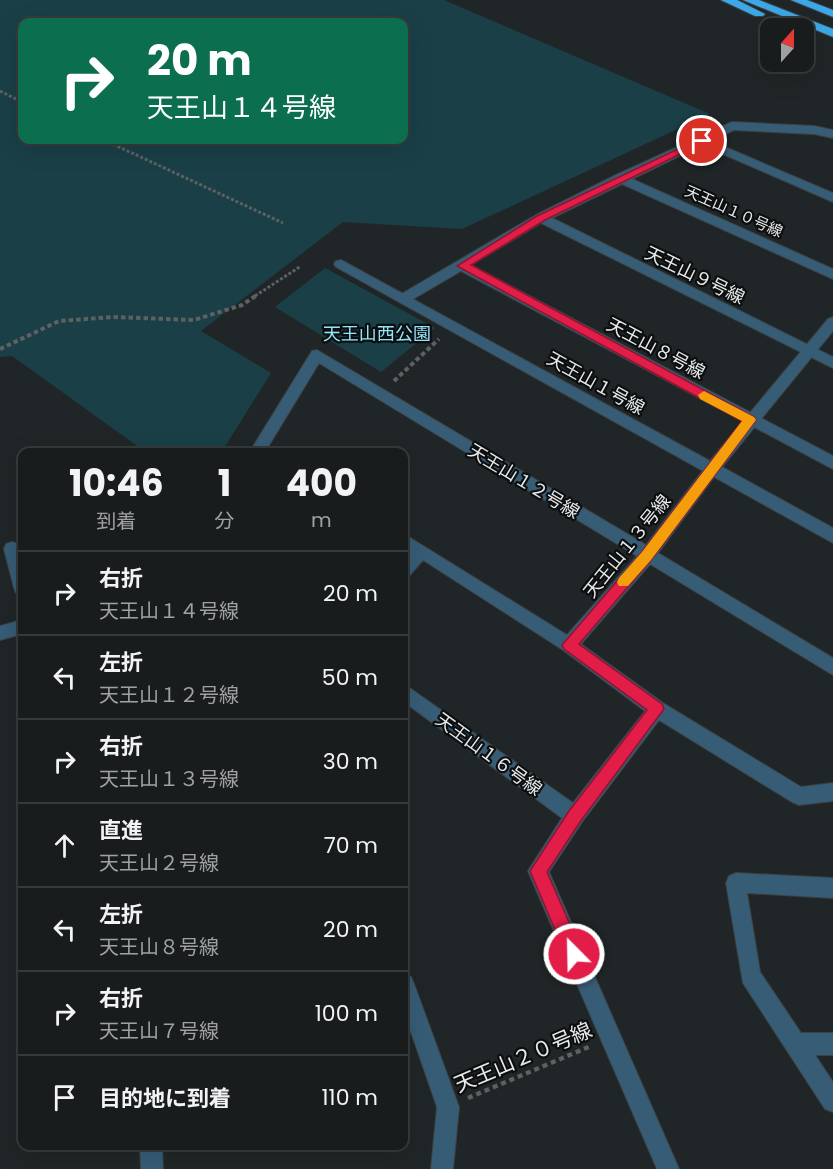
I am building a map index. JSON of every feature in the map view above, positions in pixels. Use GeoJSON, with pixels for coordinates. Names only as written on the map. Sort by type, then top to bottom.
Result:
{"type":"FeatureCollection","features":[{"type":"Feature","properties":{"kind":"highway"},"geometry":{"type":"LineString","coordinates":[[727,0],[770,18]]}},
{"type":"Feature","properties":{"kind":"highway"},"geometry":{"type":"LineString","coordinates":[[749,0],[833,33]]}},
{"type":"Feature","properties":{"kind":"highway"},"geometry":{"type":"LineString","coordinates":[[796,0],[833,14]]}},
{"type":"Feature","properties":{"kind":"highway"},"geometry":{"type":"LineString","coordinates":[[822,0],[833,4]]}},
{"type":"Feature","properties":{"kind":"highway"},"geometry":{"type":"LineString","coordinates":[[814,37],[833,45]]}},
{"type":"Feature","properties":{"kind":"street"},"geometry":{"type":"LineString","coordinates":[[403,298],[462,266],[541,218],[732,126],[814,130],[833,134]]}},
{"type":"Feature","properties":{"kind":"street"},"geometry":{"type":"LineString","coordinates":[[702,141],[833,198]]}},
{"type":"Feature","properties":{"kind":"street","name":"天王山１０号線"},"geometry":{"type":"LineString","coordinates":[[621,178],[833,274]]}},
{"type":"Feature","properties":{"kind":"street","name":"天王山９号線"},"geometry":{"type":"LineString","coordinates":[[541,218],[833,363]]}},
{"type":"Feature","properties":{"kind":"street","name":"天王山１号線"},"geometry":{"type":"LineString","coordinates":[[341,264],[833,536]]}},
{"type":"Feature","properties":{"kind":"street","name":"天王山８号線"},"geometry":{"type":"LineString","coordinates":[[462,266],[833,463]]}},
{"type":"Feature","properties":{"kind":"street","name":"天王山１３号線"},"geometry":{"type":"LineString","coordinates":[[569,645],[647,556],[750,420],[833,322]]}},
{"type":"Feature","properties":{"kind":"street","name":"天王山１２号線"},"geometry":{"type":"LineString","coordinates":[[259,448],[317,355],[833,667]]}},
{"type":"Feature","properties":{"kind":"street"},"geometry":{"type":"LineString","coordinates":[[408,543],[569,645],[657,709],[799,796],[833,792]]}},
{"type":"Feature","properties":{"kind":"street"},"geometry":{"type":"LineString","coordinates":[[12,549],[18,572]]}},
{"type":"Feature","properties":{"kind":"street"},"geometry":{"type":"LineString","coordinates":[[408,566],[421,551]]}},
{"type":"Feature","properties":{"kind":"street"},"geometry":{"type":"LineString","coordinates":[[0,633],[18,628]]}},
{"type":"Feature","properties":{"kind":"street","name":"天王山１６号線"},"geometry":{"type":"LineString","coordinates":[[408,695],[574,816]]}},
{"type":"Feature","properties":{"kind":"street"},"geometry":{"type":"LineString","coordinates":[[657,709],[574,816],[538,871],[668,1169]]}},
{"type":"Feature","properties":{"kind":"street"},"geometry":{"type":"LineString","coordinates":[[833,888],[736,883],[750,976],[833,1101]]}},
{"type":"Feature","properties":{"kind":"street"},"geometry":{"type":"LineString","coordinates":[[408,995],[448,1107],[442,1169]]}},
{"type":"Feature","properties":{"kind":"street"},"geometry":{"type":"LineString","coordinates":[[793,1044],[833,1044]]}},
{"type":"Feature","properties":{"kind":"street"},"geometry":{"type":"LineString","coordinates":[[151,1150],[152,1169]]}},
{"type":"Feature","properties":{"kind":"path"},"geometry":{"type":"LineString","coordinates":[[0,91],[18,100]]}},
{"type":"Feature","properties":{"kind":"path"},"geometry":{"type":"LineString","coordinates":[[113,144],[282,223]]}},
{"type":"Feature","properties":{"kind":"path"},"geometry":{"type":"LineString","coordinates":[[0,350],[59,321],[113,317],[194,320],[243,305],[301,266]]}},
{"type":"Feature","properties":{"kind":"path"},"geometry":{"type":"LineString","coordinates":[[380,393],[452,326]]}},
{"type":"Feature","properties":{"kind":"path","name":"天王山２０号線"},"geometry":{"type":"LineString","coordinates":[[448,1107],[610,1038]]}},
{"type":"Feature","properties":{"kind":"green space"},"geometry":{"type":"Polygon","coordinates":[[[0,0],[444,0],[710,114],[462,229],[343,222],[201,331],[271,373],[224,448],[140,448],[12,356],[0,357],[0,0]]]}},
{"type":"Feature","properties":{"kind":"green space","name":"天王山西公園"},"geometry":{"type":"Polygon","coordinates":[[[325,268],[435,328],[381,372],[275,307],[325,268]]]}},
{"type":"Feature","properties":{"kind":"slow traffic"},"geometry":{"type":"LineString","coordinates":[[624,582],[647,556],[750,420],[704,395]]}},
{"type":"Feature","properties":{"kind":"route"},"geometry":{"type":"LineString","coordinates":[[574,954],[538,871],[574,816],[657,709],[569,645],[647,556],[750,420],[462,266],[541,218],[702,141]]}}]}
